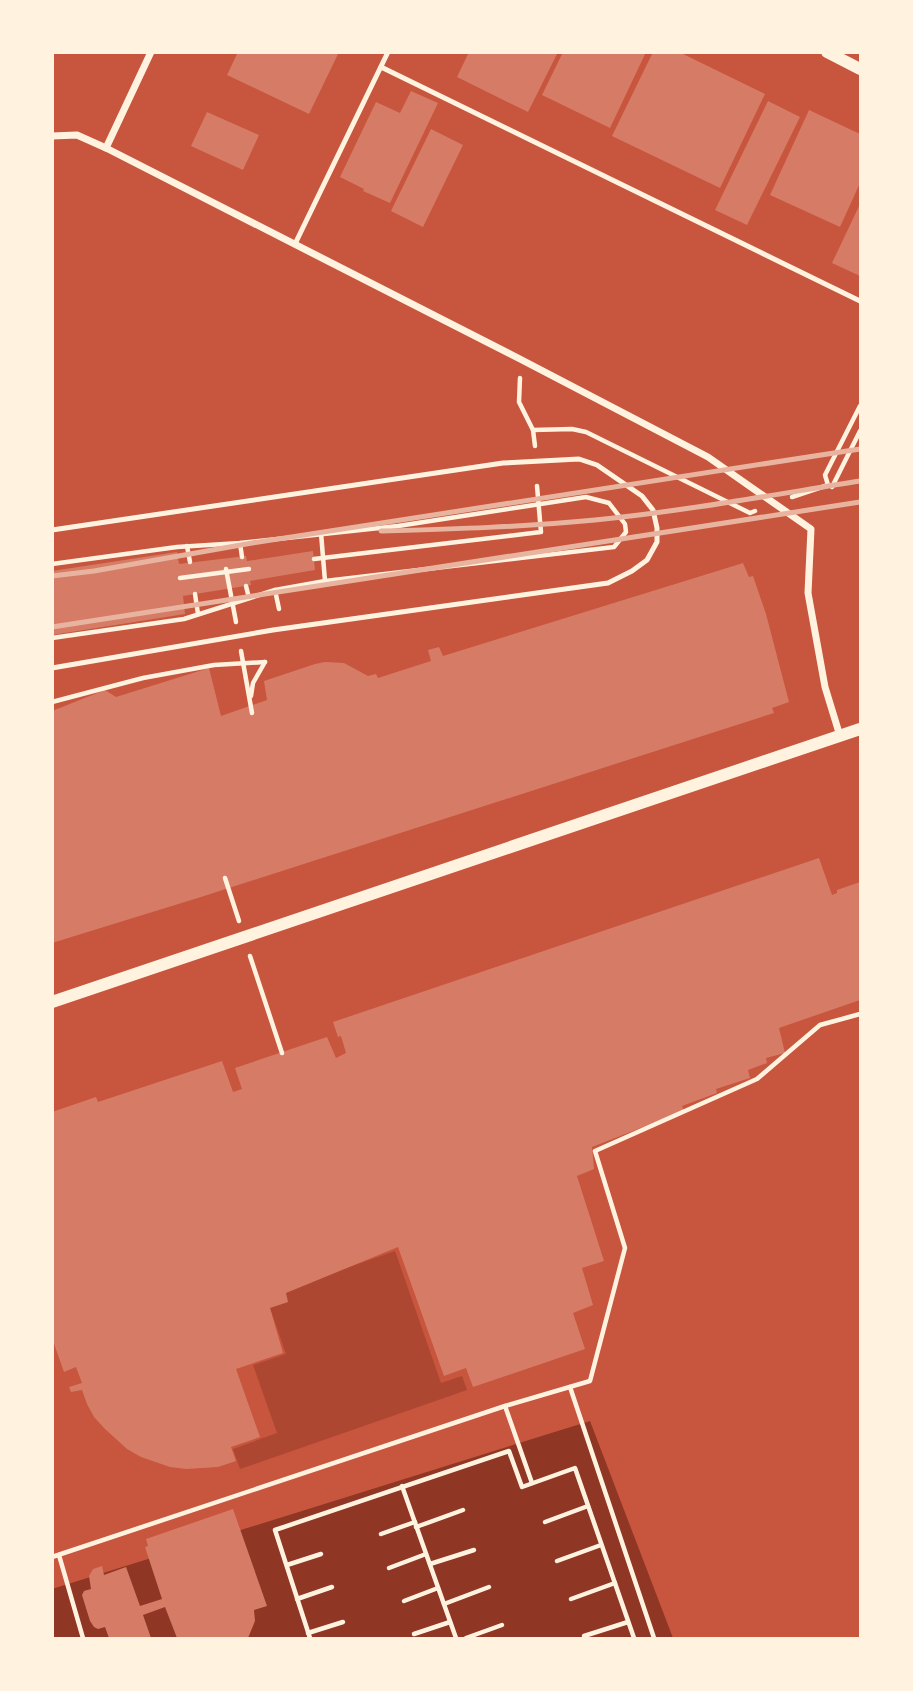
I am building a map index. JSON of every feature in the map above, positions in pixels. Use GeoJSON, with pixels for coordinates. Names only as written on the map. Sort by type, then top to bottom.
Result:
{"type":"FeatureCollection","features":[{"type":"Feature","properties":{"kind":"street"},"geometry":{"type":"LineString","coordinates":[[106,148],[151,52]]}},
{"type":"Feature","properties":{"kind":"street"},"geometry":{"type":"LineString","coordinates":[[827,52],[860,69]]}},
{"type":"Feature","properties":{"kind":"street"},"geometry":{"type":"LineString","coordinates":[[52,136],[77,135],[106,148],[520,359],[708,457],[811,529],[808,593],[825,687],[840,736]]}},
{"type":"Feature","properties":{"kind":"street"},"geometry":{"type":"LineString","coordinates":[[52,1002],[860,729]]}},
{"type":"Feature","properties":{"kind":"lane"},"geometry":{"type":"LineString","coordinates":[[295,244],[388,52]]}},
{"type":"Feature","properties":{"kind":"lane"},"geometry":{"type":"LineString","coordinates":[[381,67],[860,300]]}},
{"type":"Feature","properties":{"kind":"lane"},"geometry":{"type":"LineString","coordinates":[[52,530],[503,463],[579,459],[597,465],[642,496],[653,510],[657,528],[657,542],[647,560],[632,572],[608,583],[273,630],[52,668]]}},
{"type":"Feature","properties":{"kind":"path"},"geometry":{"type":"LineString","coordinates":[[520,359],[519,402],[533,430],[536,447]]}},
{"type":"Feature","properties":{"kind":"path"},"geometry":{"type":"LineString","coordinates":[[860,406],[825,475],[830,486],[860,431]]}},
{"type":"Feature","properties":{"kind":"path"},"geometry":{"type":"LineString","coordinates":[[533,430],[572,429],[586,432],[750,513]]}},
{"type":"Feature","properties":{"kind":"path"},"geometry":{"type":"LineString","coordinates":[[314,559],[541,532],[537,486]]}},
{"type":"Feature","properties":{"kind":"path"},"geometry":{"type":"LineString","coordinates":[[52,564],[187,547],[398,526],[586,497],[609,503],[625,524],[626,532],[614,547],[325,581],[275,590],[184,619],[52,638]]}},
{"type":"Feature","properties":{"kind":"path"},"geometry":{"type":"LineString","coordinates":[[321,534],[325,581]]}},
{"type":"Feature","properties":{"kind":"path"},"geometry":{"type":"LineString","coordinates":[[240,543],[242,557]]}},
{"type":"Feature","properties":{"kind":"path"},"geometry":{"type":"LineString","coordinates":[[187,547],[190,562]]}},
{"type":"Feature","properties":{"kind":"path"},"geometry":{"type":"LineString","coordinates":[[180,578],[249,569]]}},
{"type":"Feature","properties":{"kind":"path"},"geometry":{"type":"LineString","coordinates":[[247,586],[248,598]]}},
{"type":"Feature","properties":{"kind":"path"},"geometry":{"type":"LineString","coordinates":[[275,590],[279,609]]}},
{"type":"Feature","properties":{"kind":"path"},"geometry":{"type":"LineString","coordinates":[[195,594],[198,614]]}},
{"type":"Feature","properties":{"kind":"path"},"geometry":{"type":"LineString","coordinates":[[52,702],[143,678],[214,665],[265,662],[253,683],[249,706]]}},
{"type":"Feature","properties":{"kind":"path"},"geometry":{"type":"LineString","coordinates":[[225,878],[241,928]]}},
{"type":"Feature","properties":{"kind":"path"},"geometry":{"type":"LineString","coordinates":[[250,953],[282,1053]]}},
{"type":"Feature","properties":{"kind":"path"},"geometry":{"type":"LineString","coordinates":[[261,985],[266,1003]]}},
{"type":"Feature","properties":{"kind":"path"},"geometry":{"type":"LineString","coordinates":[[83,1639],[56,1556],[505,1406],[590,1381],[625,1248],[595,1151],[757,1079],[820,1025],[860,1014]]}},
{"type":"Feature","properties":{"kind":"path"},"geometry":{"type":"LineString","coordinates":[[570,1387],[654,1639]]}},
{"type":"Feature","properties":{"kind":"path"},"geometry":{"type":"LineString","coordinates":[[505,1406],[532,1483]]}},
{"type":"Feature","properties":{"kind":"path"},"geometry":{"type":"LineString","coordinates":[[343,1622],[309,1636],[275,1530],[509,1451],[523,1487],[575,1468],[634,1639]]}},
{"type":"Feature","properties":{"kind":"path"},"geometry":{"type":"LineString","coordinates":[[402,1486],[456,1639]]}},
{"type":"Feature","properties":{"kind":"path"},"geometry":{"type":"LineString","coordinates":[[545,1522],[588,1506]]}},
{"type":"Feature","properties":{"kind":"path"},"geometry":{"type":"LineString","coordinates":[[382,1534],[463,1510]]}},
{"type":"Feature","properties":{"kind":"path"},"geometry":{"type":"LineString","coordinates":[[557,1561],[601,1545]]}},
{"type":"Feature","properties":{"kind":"path"},"geometry":{"type":"LineString","coordinates":[[430,1564],[474,1549]]}},
{"type":"Feature","properties":{"kind":"path"},"geometry":{"type":"LineString","coordinates":[[286,1565],[321,1553]]}},
{"type":"Feature","properties":{"kind":"path"},"geometry":{"type":"LineString","coordinates":[[389,1568],[426,1554]]}},
{"type":"Feature","properties":{"kind":"path"},"geometry":{"type":"LineString","coordinates":[[571,1599],[615,1583]]}},
{"type":"Feature","properties":{"kind":"path"},"geometry":{"type":"LineString","coordinates":[[297,1599],[332,1587]]}},
{"type":"Feature","properties":{"kind":"path"},"geometry":{"type":"LineString","coordinates":[[444,1604],[489,1587]]}},
{"type":"Feature","properties":{"kind":"path"},"geometry":{"type":"LineString","coordinates":[[404,1601],[438,1588]]}},
{"type":"Feature","properties":{"kind":"path"},"geometry":{"type":"LineString","coordinates":[[414,1634],[450,1622]]}},
{"type":"Feature","properties":{"kind":"path"},"geometry":{"type":"LineString","coordinates":[[584,1636],[628,1622]]}},
{"type":"Feature","properties":{"kind":"path"},"geometry":{"type":"LineString","coordinates":[[466,1639],[502,1625]]}},
{"type":"Feature","properties":{"kind":"shaded area"},"geometry":{"type":"Polygon","coordinates":[[[395,1251],[441,1383],[462,1376],[467,1390],[240,1469],[233,1449],[277,1433],[253,1365],[286,1354],[269,1305],[281,1291],[395,1251]]]}},
{"type":"Feature","properties":{"kind":"shaded area"},"geometry":{"type":"Polygon","coordinates":[[[590,1421],[673,1638],[53,1638],[52,1589],[590,1421]]]}},
{"type":"Feature","properties":{"kind":"building"},"geometry":{"type":"Polygon","coordinates":[[[238,52],[339,52],[309,114],[227,75],[238,52]]]}},
{"type":"Feature","properties":{"kind":"building"},"geometry":{"type":"Polygon","coordinates":[[[469,52],[558,52],[528,112],[457,77],[469,52]]]}},
{"type":"Feature","properties":{"kind":"building"},"geometry":{"type":"Polygon","coordinates":[[[563,52],[646,52],[610,128],[542,95],[563,52]]]}},
{"type":"Feature","properties":{"kind":"building"},"geometry":{"type":"Polygon","coordinates":[[[653,52],[679,52],[765,94],[720,188],[612,136],[653,52]]]}},
{"type":"Feature","properties":{"kind":"building"},"geometry":{"type":"Polygon","coordinates":[[[411,91],[438,103],[390,203],[340,177],[376,102],[400,113],[411,91]]]}},
{"type":"Feature","properties":{"kind":"building"},"geometry":{"type":"Polygon","coordinates":[[[768,101],[800,117],[747,225],[715,210],[768,101]]]}},
{"type":"Feature","properties":{"kind":"building"},"geometry":{"type":"Polygon","coordinates":[[[809,110],[860,134],[860,183],[840,227],[770,195],[809,110]]]}},
{"type":"Feature","properties":{"kind":"building"},"geometry":{"type":"Polygon","coordinates":[[[207,112],[259,135],[243,170],[191,146],[207,112]]]}},
{"type":"Feature","properties":{"kind":"building"},"geometry":{"type":"Polygon","coordinates":[[[431,129],[463,145],[423,227],[391,211],[431,129]]]}},
{"type":"Feature","properties":{"kind":"building"},"geometry":{"type":"Polygon","coordinates":[[[860,204],[860,276],[832,263],[860,204]]]}},
{"type":"Feature","properties":{"kind":"building"},"geometry":{"type":"Polygon","coordinates":[[[313,551],[315,570],[250,581],[251,585],[183,596],[185,614],[52,635],[52,571],[177,552],[179,564],[246,556],[247,561],[313,551]]]}},
{"type":"Feature","properties":{"kind":"building"},"geometry":{"type":"Polygon","coordinates":[[[743,563],[749,577],[753,576],[766,614],[789,702],[772,708],[774,713],[52,943],[52,711],[105,690],[116,697],[209,668],[221,716],[267,700],[264,681],[315,664],[344,663],[368,676],[376,674],[378,678],[431,661],[428,650],[439,647],[443,656],[743,563]]]}},
{"type":"Feature","properties":{"kind":"building"},"geometry":{"type":"Polygon","coordinates":[[[819,858],[832,895],[837,893],[837,890],[860,882],[860,1000],[779,1028],[785,1053],[766,1058],[767,1063],[748,1070],[750,1078],[716,1089],[717,1093],[682,1106],[684,1111],[592,1147],[594,1169],[577,1176],[604,1261],[582,1268],[593,1305],[573,1313],[585,1349],[473,1387],[466,1368],[444,1376],[398,1247],[286,1293],[288,1302],[270,1308],[283,1353],[236,1369],[260,1437],[231,1447],[236,1461],[218,1467],[186,1469],[170,1467],[141,1457],[127,1449],[94,1417],[82,1390],[71,1392],[69,1387],[82,1383],[76,1367],[64,1372],[52,1338],[52,1112],[96,1097],[98,1102],[222,1061],[233,1092],[242,1089],[235,1068],[327,1037],[336,1058],[346,1053],[333,1022],[819,858]]]}},
{"type":"Feature","properties":{"kind":"building"},"geometry":{"type":"Polygon","coordinates":[[[233,1509],[267,1606],[254,1610],[255,1621],[248,1638],[177,1638],[165,1607],[143,1615],[151,1638],[109,1638],[105,1627],[94,1627],[82,1595],[84,1591],[91,1589],[89,1576],[93,1569],[102,1566],[104,1575],[126,1567],[140,1606],[162,1599],[145,1547],[148,1546],[146,1539],[233,1509]]]}},
{"type":"Feature","properties":{"kind":"railway"},"geometry":{"type":"LineString","coordinates":[[52,576],[860,449]]}},
{"type":"Feature","properties":{"kind":"railway"},"geometry":{"type":"LineString","coordinates":[[381,531],[595,520],[860,481]]}},
{"type":"Feature","properties":{"kind":"railway"},"geometry":{"type":"LineString","coordinates":[[52,627],[860,502]]}}]}
